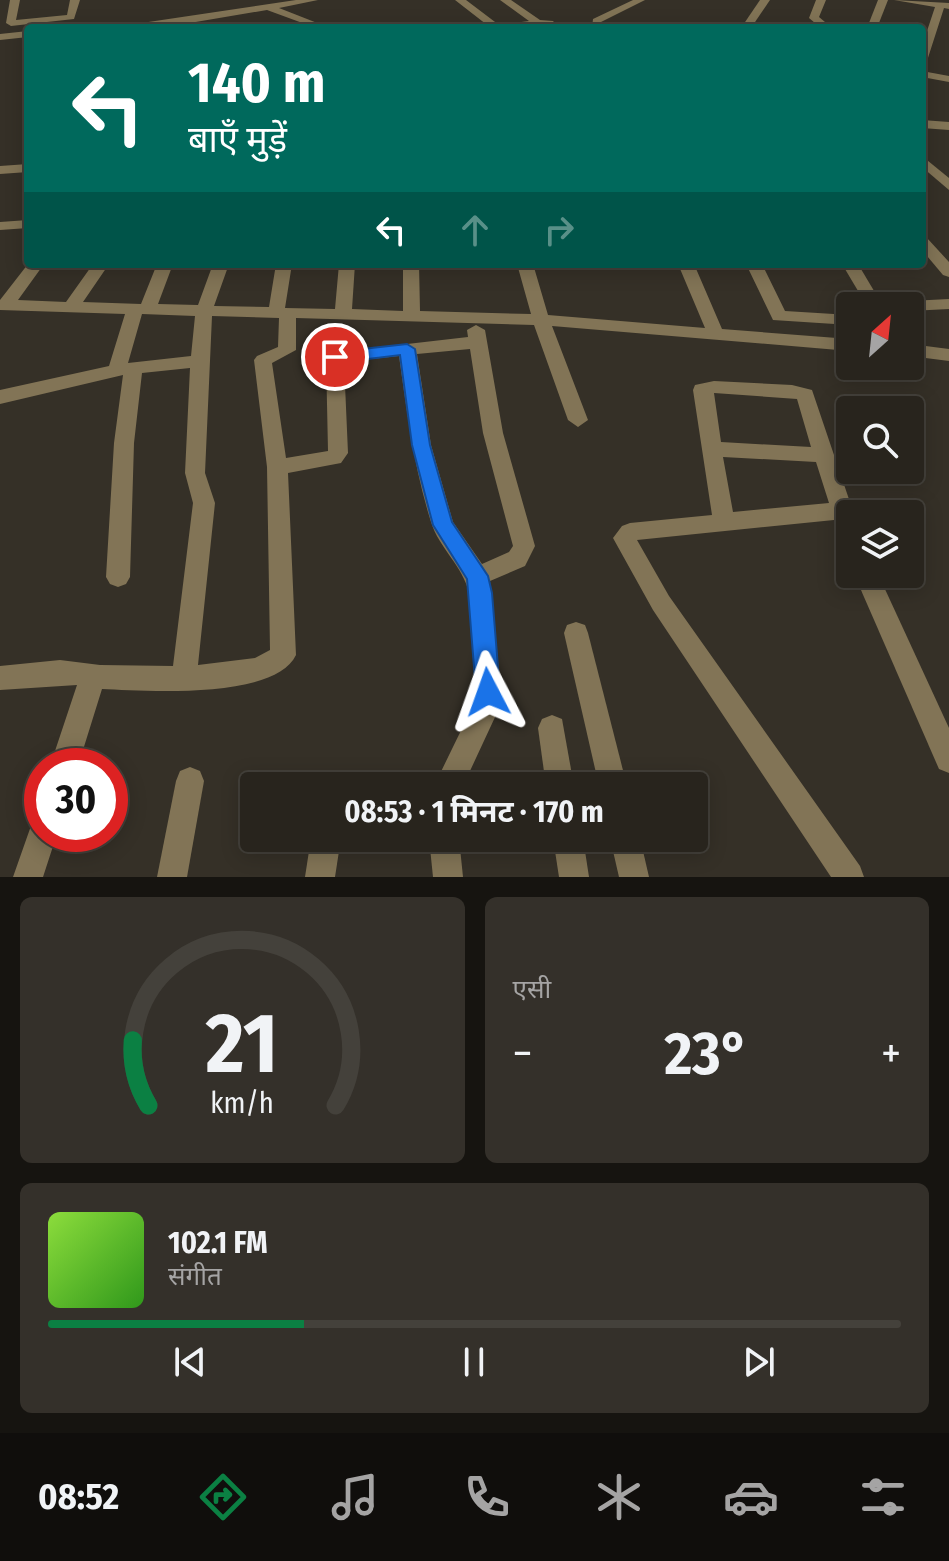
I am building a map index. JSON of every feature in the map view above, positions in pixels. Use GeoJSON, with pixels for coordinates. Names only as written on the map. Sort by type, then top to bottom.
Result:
{"type":"FeatureCollection","features":[{"type":"Feature","properties":{"kind":"street"},"geometry":{"type":"LineString","coordinates":[[15,0],[11,23],[71,17],[75,0]]}},
{"type":"Feature","properties":{"kind":"street"},"geometry":{"type":"LineString","coordinates":[[257,0],[266,7],[314,24]]}},
{"type":"Feature","properties":{"kind":"street"},"geometry":{"type":"LineString","coordinates":[[160,24],[313,0]]}},
{"type":"Feature","properties":{"kind":"street"},"geometry":{"type":"LineString","coordinates":[[460,0],[492,24]]}},
{"type":"Feature","properties":{"kind":"street"},"geometry":{"type":"LineString","coordinates":[[597,24],[598,20],[640,0]]}},
{"type":"Feature","properties":{"kind":"street"},"geometry":{"type":"LineString","coordinates":[[749,24],[765,0]]}},
{"type":"Feature","properties":{"kind":"street"},"geometry":{"type":"LineString","coordinates":[[819,24],[814,18],[821,0]]}},
{"type":"Feature","properties":{"kind":"street"},"geometry":{"type":"LineString","coordinates":[[874,24],[883,0]]}},
{"type":"Feature","properties":{"kind":"street"},"geometry":{"type":"LineString","coordinates":[[899,0],[944,6],[926,52]]}},
{"type":"Feature","properties":{"kind":"street"},"geometry":{"type":"LineString","coordinates":[[503,2],[537,22]]}},
{"type":"Feature","properties":{"kind":"street"},"geometry":{"type":"LineString","coordinates":[[470,8],[483,6]]}},
{"type":"Feature","properties":{"kind":"street"},"geometry":{"type":"LineString","coordinates":[[524,24],[551,24]]}},
{"type":"Feature","properties":{"kind":"street"},"geometry":{"type":"LineString","coordinates":[[0,37],[24,34]]}},
{"type":"Feature","properties":{"kind":"street"},"geometry":{"type":"LineString","coordinates":[[926,75],[949,79]]}},
{"type":"Feature","properties":{"kind":"street"},"geometry":{"type":"LineString","coordinates":[[926,123],[949,126]]}},
{"type":"Feature","properties":{"kind":"street"},"geometry":{"type":"LineString","coordinates":[[926,164],[949,186]]}},
{"type":"Feature","properties":{"kind":"street"},"geometry":{"type":"LineString","coordinates":[[0,170],[24,168]]}},
{"type":"Feature","properties":{"kind":"street"},"geometry":{"type":"LineString","coordinates":[[0,226],[24,225]]}},
{"type":"Feature","properties":{"kind":"street"},"geometry":{"type":"LineString","coordinates":[[926,250],[949,272]]}},
{"type":"Feature","properties":{"kind":"street"},"geometry":{"type":"LineString","coordinates":[[2,306],[33,268]]}},
{"type":"Feature","properties":{"kind":"street"},"geometry":{"type":"LineString","coordinates":[[70,308],[98,268]]}},
{"type":"Feature","properties":{"kind":"street"},"geometry":{"type":"LineString","coordinates":[[118,577],[125,369],[141,310],[163,268]]}},
{"type":"Feature","properties":{"kind":"street"},"geometry":{"type":"LineString","coordinates":[[184,679],[204,503],[195,473],[199,361],[204,311],[220,268]]}},
{"type":"Feature","properties":{"kind":"street"},"geometry":{"type":"LineString","coordinates":[[0,678],[66,672],[184,679],[268,669],[281,661],[277,467],[263,360],[287,350],[282,313],[284,268]]}},
{"type":"Feature","properties":{"kind":"street"},"geometry":{"type":"LineString","coordinates":[[343,314],[347,268]]}},
{"type":"Feature","properties":{"kind":"street"},"geometry":{"type":"LineString","coordinates":[[411,268],[412,316]]}},
{"type":"Feature","properties":{"kind":"street"},"geometry":{"type":"LineString","coordinates":[[526,268],[541,320],[578,420]]}},
{"type":"Feature","properties":{"kind":"street"},"geometry":{"type":"LineString","coordinates":[[688,268],[715,332]]}},
{"type":"Feature","properties":{"kind":"street"},"geometry":{"type":"LineString","coordinates":[[756,268],[779,316],[836,319]]}},
{"type":"Feature","properties":{"kind":"street"},"geometry":{"type":"LineString","coordinates":[[852,268],[867,292]]}},
{"type":"Feature","properties":{"kind":"street"},"geometry":{"type":"LineString","coordinates":[[924,305],[949,304]]}},
{"type":"Feature","properties":{"kind":"street"},"geometry":{"type":"LineString","coordinates":[[2,306],[541,320],[836,344]]}},
{"type":"Feature","properties":{"kind":"street"},"geometry":{"type":"LineString","coordinates":[[474,318],[493,433],[524,546],[523,554],[517,559],[477,576]]}},
{"type":"Feature","properties":{"kind":"street"},"geometry":{"type":"LineString","coordinates":[[277,467],[334,458],[338,453],[335,357],[478,342]]}},
{"type":"Feature","properties":{"kind":"street"},"geometry":{"type":"LineString","coordinates":[[407,349],[421,445],[443,525],[477,576],[481,593],[488,692],[483,715],[455,772]]}},
{"type":"Feature","properties":{"kind":"street"},"geometry":{"type":"LineString","coordinates":[[924,351],[946,359]]}},
{"type":"Feature","properties":{"kind":"street"},"geometry":{"type":"LineString","coordinates":[[0,397],[125,369],[199,361]]}},
{"type":"Feature","properties":{"kind":"street"},"geometry":{"type":"LineString","coordinates":[[724,523],[702,390],[714,387],[792,391],[805,395],[839,500]]}},
{"type":"Feature","properties":{"kind":"street"},"geometry":{"type":"LineString","coordinates":[[710,449],[825,455]]}},
{"type":"Feature","properties":{"kind":"street"},"geometry":{"type":"LineString","coordinates":[[836,511],[630,532],[624,538],[661,603],[849,877]]}},
{"type":"Feature","properties":{"kind":"street"},"geometry":{"type":"LineString","coordinates":[[872,588],[949,759]]}},
{"type":"Feature","properties":{"kind":"street"},"geometry":{"type":"LineString","coordinates":[[576,633],[610,772]]}},
{"type":"Feature","properties":{"kind":"street"},"geometry":{"type":"LineString","coordinates":[[70,748],[93,676]]}},
{"type":"Feature","properties":{"kind":"street"},"geometry":{"type":"LineString","coordinates":[[552,728],[558,772]]}},
{"type":"Feature","properties":{"kind":"street"},"geometry":{"type":"LineString","coordinates":[[172,877],[190,781]]}},
{"type":"Feature","properties":{"kind":"street"},"geometry":{"type":"LineString","coordinates":[[28,877],[36,852]]}},
{"type":"Feature","properties":{"kind":"street"},"geometry":{"type":"LineString","coordinates":[[320,877],[324,852]]}},
{"type":"Feature","properties":{"kind":"street"},"geometry":{"type":"LineString","coordinates":[[445,852],[448,877]]}},
{"type":"Feature","properties":{"kind":"street"},"geometry":{"type":"LineString","coordinates":[[570,852],[574,877]]}},
{"type":"Feature","properties":{"kind":"street"},"geometry":{"type":"LineString","coordinates":[[628,852],[634,877]]}},
{"type":"Feature","properties":{"kind":"route"},"geometry":{"type":"LineString","coordinates":[[335,357],[407,349],[421,445],[443,525],[477,576],[488,692]]}}]}
